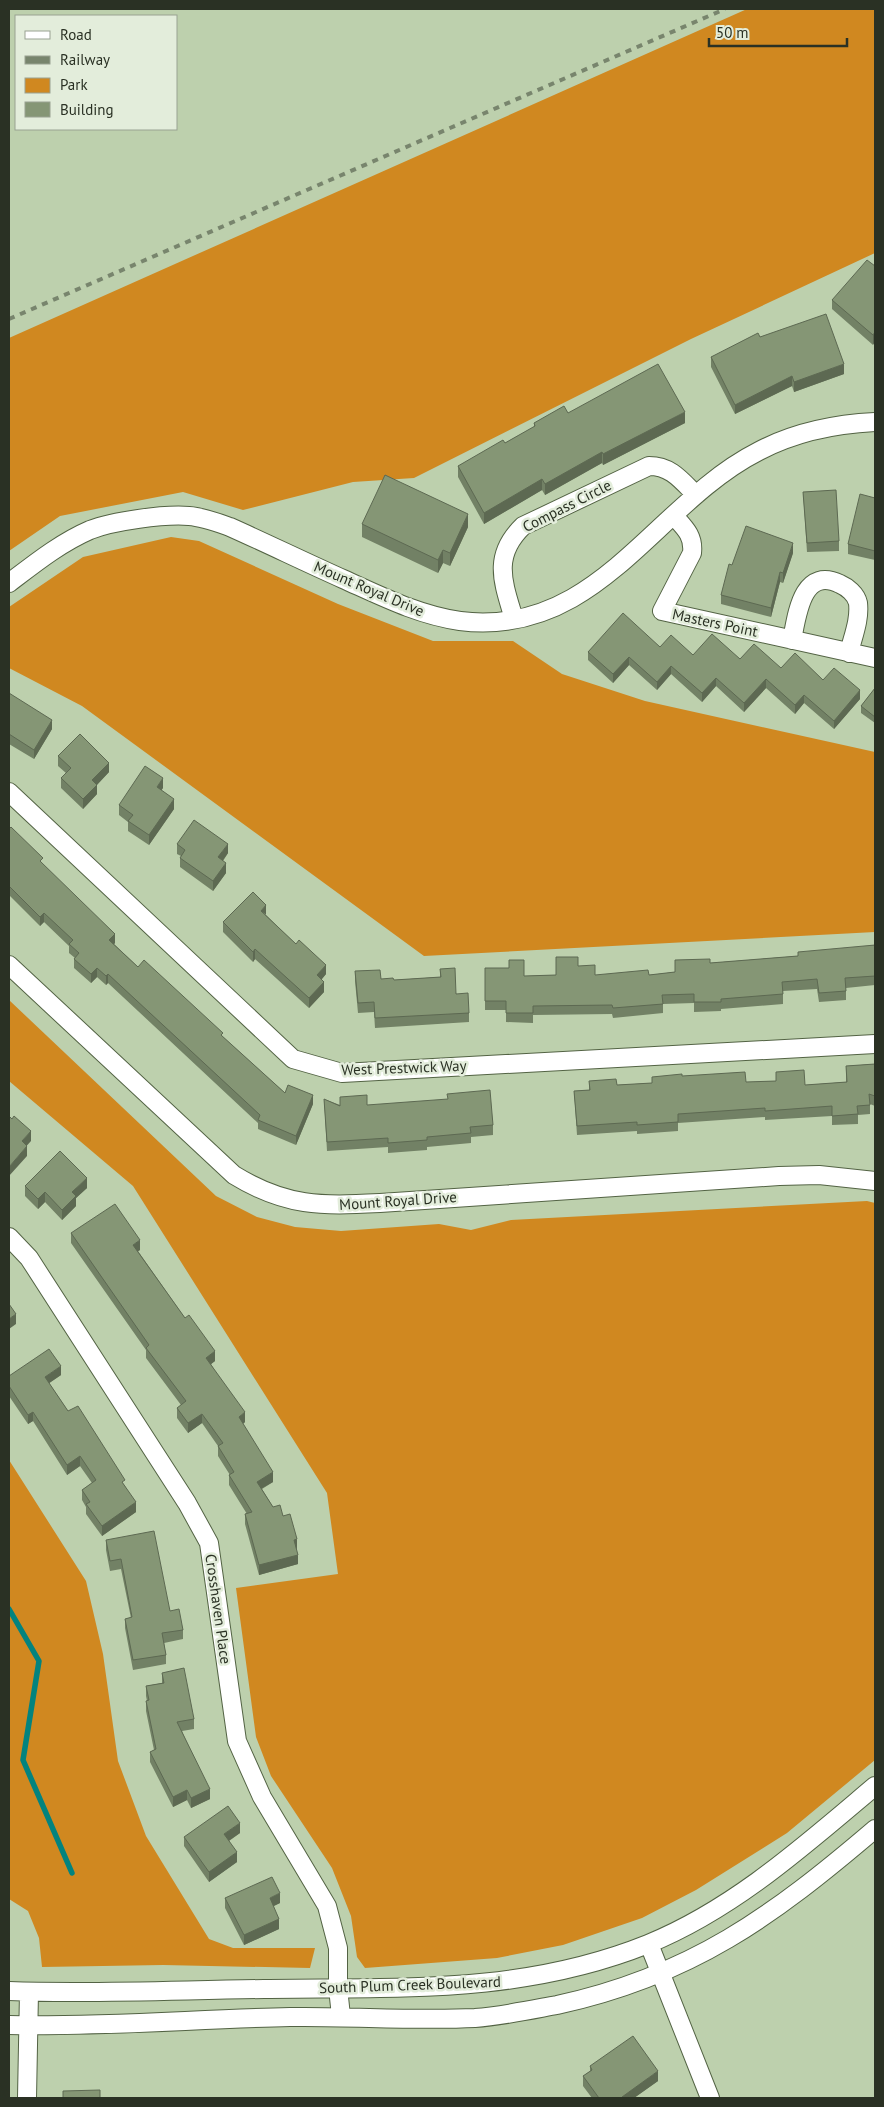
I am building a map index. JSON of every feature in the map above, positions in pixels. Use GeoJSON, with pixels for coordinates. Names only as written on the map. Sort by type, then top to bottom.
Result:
{"type":"FeatureCollection","features":[{"type":"Feature","properties":{"kind":"street","name":"Mount Royal Drive"},"geometry":{"type":"LineString","coordinates":[[9,583],[46,556],[90,530],[112,523],[188,516],[207,519],[230,527],[399,605],[429,615],[461,621],[514,619],[550,608],[596,584],[618,567],[696,495],[758,451],[788,438],[823,428],[875,422]]}},
{"type":"Feature","properties":{"kind":"street","name":"Compass Circle"},"geometry":{"type":"LineString","coordinates":[[514,619],[501,566],[512,537],[523,526],[649,466],[661,466],[674,472],[696,495]]}},
{"type":"Feature","properties":{"kind":"street","name":"Masters Point"},"geometry":{"type":"LineString","coordinates":[[674,516],[691,534],[693,543],[692,553],[662,612],[875,658]]}},
{"type":"Feature","properties":{"kind":"street"},"geometry":{"type":"LineString","coordinates":[[792,640],[798,606],[804,592],[817,581],[833,580],[847,587],[857,600],[858,617],[849,652]]}},
{"type":"Feature","properties":{"kind":"street","name":"West Prestwick Way"},"geometry":{"type":"LineString","coordinates":[[9,792],[294,1059],[342,1073],[875,1044]]}},
{"type":"Feature","properties":{"kind":"street","name":"Mount Royal Drive"},"geometry":{"type":"LineString","coordinates":[[9,965],[234,1176],[256,1189],[301,1203],[338,1205],[779,1176],[819,1175],[875,1181]]}},
{"type":"Feature","properties":{"kind":"street","name":"Crosshaven Place"},"geometry":{"type":"LineString","coordinates":[[9,1237],[29,1258],[187,1504],[209,1544],[237,1741],[262,1797],[327,1906],[338,1948],[338,1988],[341,2016]]}},
{"type":"Feature","properties":{"kind":"street","name":"South Plum Creek Boulevard"},"geometry":{"type":"LineString","coordinates":[[9,1991],[472,1985],[514,1980],[603,1960],[649,1944],[688,1925],[751,1887],[875,1786]]}},
{"type":"Feature","properties":{"kind":"street","name":"South Plum Creek Boulevard"},"geometry":{"type":"LineString","coordinates":[[9,2025],[341,2016],[475,2018],[520,2012],[612,1991],[662,1974],[704,1954],[770,1913],[875,1828]]}},
{"type":"Feature","properties":{"kind":"street"},"geometry":{"type":"LineString","coordinates":[[649,1944],[710,2098]]}},
{"type":"Feature","properties":{"kind":"street"},"geometry":{"type":"LineString","coordinates":[[27,2098],[29,1992]]}},
{"type":"Feature","properties":{"kind":"green space"},"geometry":{"type":"Polygon","coordinates":[[[747,9],[875,9],[875,253],[691,339],[414,478],[353,482],[243,510],[183,492],[60,516],[9,551],[9,338],[747,9]]]}},
{"type":"Feature","properties":{"kind":"green space"},"geometry":{"type":"Polygon","coordinates":[[[171,537],[199,541],[338,604],[433,641],[513,641],[562,674],[645,701],[875,752],[875,932],[424,956],[82,706],[9,668],[9,607],[83,557],[171,537]]]}},
{"type":"Feature","properties":{"kind":"green space"},"geometry":{"type":"Polygon","coordinates":[[[9,1000],[216,1196],[257,1217],[295,1227],[341,1231],[439,1224],[471,1230],[511,1220],[867,1201],[875,1203],[875,1760],[787,1833],[696,1890],[642,1918],[563,1945],[497,1958],[365,1968],[357,1957],[351,1916],[332,1868],[271,1776],[256,1737],[236,1588],[338,1574],[327,1493],[133,1186],[9,1081],[9,1000]]]}},
{"type":"Feature","properties":{"kind":"green space"},"geometry":{"type":"Polygon","coordinates":[[[9,1460],[86,1581],[103,1654],[118,1761],[146,1836],[209,1939],[233,1948],[315,1948],[310,1968],[163,1965],[42,1967],[39,1938],[28,1911],[9,1899],[9,1460]]]}},
{"type":"Feature","properties":{"kind":"building"},"geometry":{"type":"Polygon","coordinates":[[[867,260],[875,266],[875,332],[873,335],[832,300],[867,260]]]}},
{"type":"Feature","properties":{"kind":"building"},"geometry":{"type":"Polygon","coordinates":[[[826,314],[844,364],[794,382],[792,376],[735,405],[711,357],[758,333],[760,337],[826,314]]]}},
{"type":"Feature","properties":{"kind":"building"},"geometry":{"type":"Polygon","coordinates":[[[658,364],[685,412],[603,454],[602,452],[545,484],[542,479],[484,513],[458,466],[503,440],[505,443],[535,426],[534,423],[564,406],[568,413],[658,364]]]}},
{"type":"Feature","properties":{"kind":"building"},"geometry":{"type":"Polygon","coordinates":[[[385,475],[468,514],[450,553],[443,550],[438,560],[362,524],[385,475]]]}},
{"type":"Feature","properties":{"kind":"building"},"geometry":{"type":"Polygon","coordinates":[[[836,490],[839,541],[807,543],[803,492],[836,490]]]}},
{"type":"Feature","properties":{"kind":"building"},"geometry":{"type":"Polygon","coordinates":[[[860,494],[875,498],[875,551],[848,544],[860,494]]]}},
{"type":"Feature","properties":{"kind":"building"},"geometry":{"type":"Polygon","coordinates":[[[746,526],[793,543],[783,573],[780,572],[771,608],[721,595],[729,564],[732,565],[746,526]]]}},
{"type":"Feature","properties":{"kind":"building"},"geometry":{"type":"Polygon","coordinates":[[[623,613],[660,647],[671,635],[693,655],[712,634],[740,659],[754,644],[781,668],[795,653],[823,680],[834,668],[860,690],[834,721],[804,695],[795,705],[766,679],[744,703],[716,678],[702,693],[671,666],[657,682],[629,657],[613,674],[588,652],[623,613]]]}},
{"type":"Feature","properties":{"kind":"building"},"geometry":{"type":"Polygon","coordinates":[[[875,688],[875,717],[861,706],[875,688]]]}},
{"type":"Feature","properties":{"kind":"building"},"geometry":{"type":"Polygon","coordinates":[[[9,693],[52,720],[34,750],[9,734],[9,693]]]}},
{"type":"Feature","properties":{"kind":"building"},"geometry":{"type":"Polygon","coordinates":[[[80,734],[109,763],[92,780],[97,785],[83,799],[61,778],[71,768],[58,756],[80,734]]]}},
{"type":"Feature","properties":{"kind":"building"},"geometry":{"type":"Polygon","coordinates":[[[145,766],[163,778],[157,787],[174,799],[149,835],[128,821],[133,815],[119,805],[145,766]]]}},
{"type":"Feature","properties":{"kind":"building"},"geometry":{"type":"Polygon","coordinates":[[[194,820],[228,844],[218,857],[226,863],[213,881],[180,858],[185,850],[177,844],[194,820]]]}},
{"type":"Feature","properties":{"kind":"building"},"geometry":{"type":"Polygon","coordinates":[[[11,827],[43,858],[40,861],[115,934],[109,940],[138,967],[144,960],[223,1033],[221,1035],[285,1093],[288,1085],[313,1095],[296,1136],[258,1120],[260,1115],[108,974],[106,976],[97,968],[91,974],[74,959],[79,953],[69,944],[73,940],[44,913],[40,917],[9,886],[9,829],[11,827]]]}},
{"type":"Feature","properties":{"kind":"building"},"geometry":{"type":"Polygon","coordinates":[[[253,892],[266,905],[261,911],[296,944],[299,940],[326,965],[317,975],[324,982],[309,998],[255,949],[253,952],[223,922],[253,892]]]}},
{"type":"Feature","properties":{"kind":"building"},"geometry":{"type":"Polygon","coordinates":[[[875,945],[875,976],[845,978],[846,991],[819,993],[817,979],[782,982],[783,994],[721,999],[721,1002],[694,1002],[694,994],[662,995],[663,1004],[613,1008],[612,1005],[533,1006],[533,1013],[506,1013],[506,1001],[485,1001],[485,968],[509,968],[509,960],[524,960],[524,976],[556,975],[556,957],[578,957],[578,966],[595,965],[595,975],[648,970],[649,975],[675,972],[675,960],[710,959],[710,963],[798,956],[798,952],[875,945]]]}},
{"type":"Feature","properties":{"kind":"building"},"geometry":{"type":"Polygon","coordinates":[[[455,968],[456,994],[468,993],[469,1013],[375,1018],[374,1002],[358,1003],[355,971],[380,970],[381,979],[393,978],[394,980],[441,977],[440,969],[455,968]]]}},
{"type":"Feature","properties":{"kind":"building"},"geometry":{"type":"Polygon","coordinates":[[[875,1064],[875,1096],[869,1094],[870,1105],[857,1106],[858,1114],[832,1116],[832,1106],[765,1111],[765,1108],[678,1114],[678,1122],[637,1125],[637,1122],[577,1126],[574,1091],[590,1090],[589,1081],[616,1079],[617,1085],[652,1083],[652,1077],[745,1072],[746,1082],[776,1081],[776,1072],[804,1070],[805,1085],[847,1082],[846,1066],[875,1064]]]}},
{"type":"Feature","properties":{"kind":"building"},"geometry":{"type":"Polygon","coordinates":[[[490,1090],[493,1125],[470,1127],[471,1133],[427,1137],[427,1140],[388,1143],[388,1138],[327,1142],[324,1099],[340,1106],[340,1097],[367,1095],[367,1105],[448,1099],[447,1094],[490,1090]]]}},
{"type":"Feature","properties":{"kind":"building"},"geometry":{"type":"Polygon","coordinates":[[[9,1116],[12,1119],[14,1116],[31,1131],[22,1141],[27,1146],[9,1167],[9,1116]]]}},
{"type":"Feature","properties":{"kind":"building"},"geometry":{"type":"Polygon","coordinates":[[[60,1151],[87,1178],[72,1192],[76,1196],[62,1210],[45,1192],[38,1199],[25,1186],[60,1151]]]}},
{"type":"Feature","properties":{"kind":"building"},"geometry":{"type":"Polygon","coordinates":[[[115,1204],[140,1240],[133,1245],[185,1318],[189,1315],[215,1351],[206,1358],[245,1412],[239,1417],[273,1472],[257,1482],[273,1507],[280,1505],[283,1516],[290,1514],[297,1539],[294,1540],[298,1555],[259,1565],[245,1514],[252,1512],[229,1475],[234,1472],[218,1446],[223,1443],[202,1414],[188,1423],[177,1408],[186,1401],[146,1348],[149,1345],[71,1233],[115,1204]]]}},
{"type":"Feature","properties":{"kind":"building"},"geometry":{"type":"Polygon","coordinates":[[[9,1304],[16,1314],[9,1319],[9,1304]]]}},
{"type":"Feature","properties":{"kind":"building"},"geometry":{"type":"Polygon","coordinates":[[[49,1349],[61,1366],[45,1377],[68,1411],[78,1406],[125,1480],[122,1482],[136,1502],[102,1526],[86,1504],[90,1502],[82,1490],[96,1480],[80,1456],[67,1465],[33,1412],[28,1415],[9,1386],[9,1376],[49,1349]]]}},
{"type":"Feature","properties":{"kind":"building"},"geometry":{"type":"Polygon","coordinates":[[[154,1531],[170,1611],[179,1609],[183,1630],[162,1633],[166,1655],[133,1660],[125,1619],[132,1617],[121,1559],[110,1561],[106,1540],[154,1531]]]}},
{"type":"Feature","properties":{"kind":"building"},"geometry":{"type":"Polygon","coordinates":[[[184,1668],[194,1719],[177,1722],[210,1789],[191,1798],[187,1790],[173,1797],[150,1752],[156,1749],[146,1701],[149,1700],[146,1686],[164,1683],[162,1673],[184,1668]]]}},
{"type":"Feature","properties":{"kind":"building"},"geometry":{"type":"Polygon","coordinates":[[[228,1806],[240,1823],[224,1834],[237,1852],[209,1872],[184,1837],[228,1806]]]}},
{"type":"Feature","properties":{"kind":"building"},"geometry":{"type":"Polygon","coordinates":[[[272,1877],[280,1893],[270,1898],[279,1919],[244,1935],[225,1898],[272,1877]]]}},
{"type":"Feature","properties":{"kind":"building"},"geometry":{"type":"Polygon","coordinates":[[[633,2036],[658,2071],[622,2098],[599,2098],[583,2076],[592,2070],[590,2066],[633,2036]]]}},
{"type":"Feature","properties":{"kind":"building"},"geometry":{"type":"Polygon","coordinates":[[[100,2090],[100,2098],[63,2098],[63,2091],[100,2090]]]}},
{"type":"Feature","properties":{"kind":"waterway"},"geometry":{"type":"LineString","coordinates":[[9,1609],[39,1661],[23,1760],[72,1873]]}},
{"type":"Feature","properties":{"kind":"railway"},"geometry":{"type":"LineString","coordinates":[[9,319],[725,9]]}}]}
